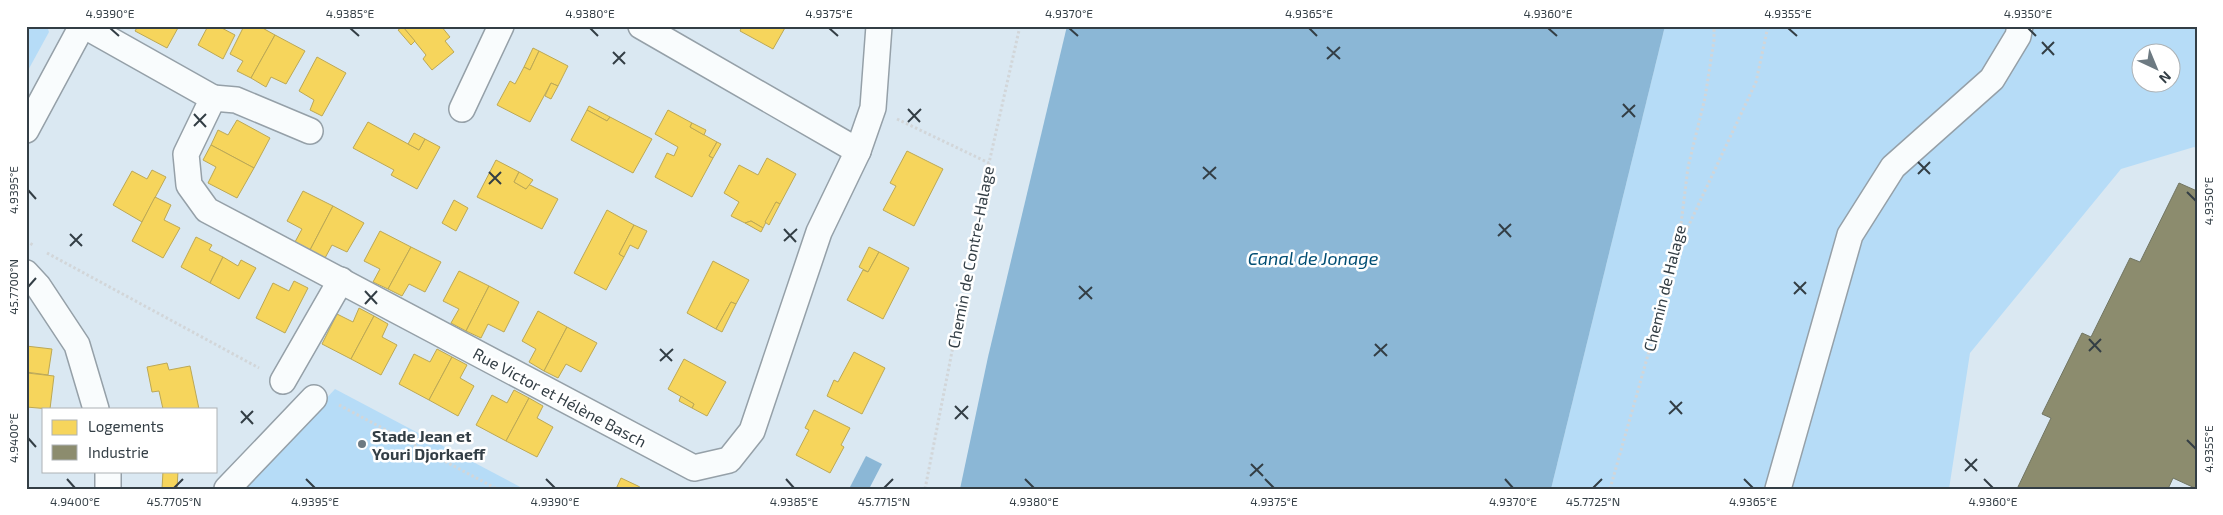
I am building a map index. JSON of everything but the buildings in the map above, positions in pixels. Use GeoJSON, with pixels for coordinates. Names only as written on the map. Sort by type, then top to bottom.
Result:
{"type":"FeatureCollection","features":[{"type":"Feature","properties":{"kind":"street"},"geometry":{"type":"LineString","coordinates":[[26,130],[84,26],[213,98],[236,100],[310,131]]}},
{"type":"Feature","properties":{"kind":"street"},"geometry":{"type":"LineString","coordinates":[[462,109],[501,26]]}},
{"type":"Feature","properties":{"kind":"street"},"geometry":{"type":"LineString","coordinates":[[642,26],[858,151]]}},
{"type":"Feature","properties":{"kind":"street","name":"Rue Victor et Hélène Basch"},"geometry":{"type":"LineString","coordinates":[[213,98],[186,154],[188,185],[207,210],[694,468],[729,460],[752,432],[819,232],[858,151],[873,108],[879,26]]}},
{"type":"Feature","properties":{"kind":"street"},"geometry":{"type":"LineString","coordinates":[[1778,489],[1850,235],[1893,167],[1992,79],[2018,36],[2020,26]]}},
{"type":"Feature","properties":{"kind":"street"},"geometry":{"type":"LineString","coordinates":[[26,273],[38,286],[77,345],[96,408]]}},
{"type":"Feature","properties":{"kind":"street"},"geometry":{"type":"LineString","coordinates":[[283,381],[341,280]]}},
{"type":"Feature","properties":{"kind":"street"},"geometry":{"type":"LineString","coordinates":[[227,489],[314,398]]}},
{"type":"Feature","properties":{"kind":"street"},"geometry":{"type":"LineString","coordinates":[[108,472],[108,489]]}},
{"type":"Feature","properties":{"kind":"path","name":"Chemin de Contre-Halage"},"geometry":{"type":"LineString","coordinates":[[925,489],[989,163],[1020,26]]}},
{"type":"Feature","properties":{"kind":"path","name":"Chemin de Halage"},"geometry":{"type":"LineString","coordinates":[[1610,489],[1678,249],[1688,167],[1705,98],[1714,40],[1714,26]]}},
{"type":"Feature","properties":{"kind":"path"},"geometry":{"type":"LineString","coordinates":[[1678,249],[1756,82],[1768,26]]}},
{"type":"Feature","properties":{"kind":"path"},"geometry":{"type":"LineString","coordinates":[[873,108],[989,163]]}},
{"type":"Feature","properties":{"kind":"shaded area"},"geometry":{"type":"Polygon","coordinates":[[[26,26],[47,26],[49,32],[26,74],[26,26]]]}},
{"type":"Feature","properties":{"kind":"shaded area"},"geometry":{"type":"Polygon","coordinates":[[[1665,26],[2197,26],[2197,149],[2194,147],[2121,169],[1970,353],[1949,489],[1551,489],[1665,26]]]}},
{"type":"Feature","properties":{"kind":"shaded area","name":"Stade Jean et Youri Djorkaeff"},"geometry":{"type":"Polygon","coordinates":[[[335,389],[524,489],[243,489],[335,389]]]}},
{"type":"Feature","properties":{"kind":"water","name":"Canal de Jonage"},"geometry":{"type":"Polygon","coordinates":[[[1067,26],[1665,26],[1551,489],[960,489],[988,357],[1067,26]]]}},
{"type":"Feature","properties":{"kind":"water"},"geometry":{"type":"Polygon","coordinates":[[[866,456],[882,464],[869,489],[850,487],[866,456]]]}},
{"type":"Feature","properties":{"kind":"place","name":"Stade Jean et Youri Djorkaeff"},"geometry":{"type":"Point","coordinates":[362,444]}}]}
